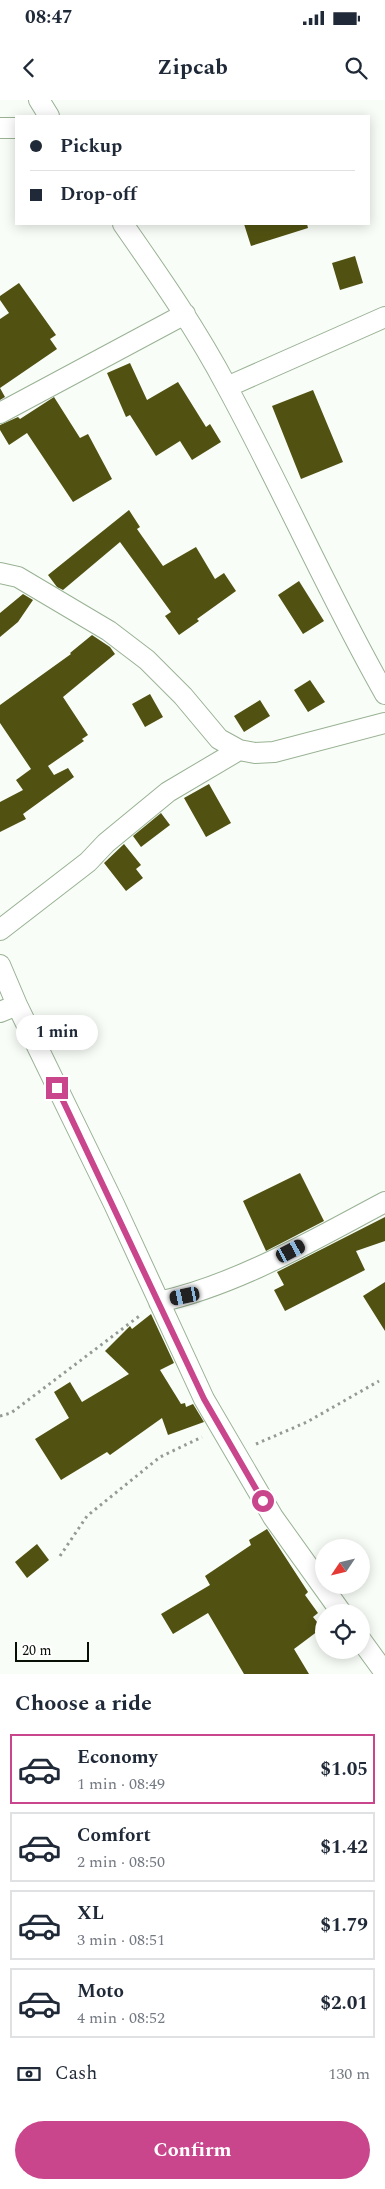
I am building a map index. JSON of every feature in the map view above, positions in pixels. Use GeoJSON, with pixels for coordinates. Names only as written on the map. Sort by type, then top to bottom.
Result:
{"type":"FeatureCollection","features":[{"type":"Feature","properties":{"kind":"street"},"geometry":{"type":"LineString","coordinates":[[39,100],[48,115]]}},
{"type":"Feature","properties":{"kind":"street"},"geometry":{"type":"LineString","coordinates":[[0,128],[15,128]]}},
{"type":"Feature","properties":{"kind":"street"},"geometry":{"type":"LineString","coordinates":[[124,225],[185,314],[227,387],[356,643],[385,694]]}},
{"type":"Feature","properties":{"kind":"street"},"geometry":{"type":"LineString","coordinates":[[0,413],[185,314]]}},
{"type":"Feature","properties":{"kind":"street"},"geometry":{"type":"LineString","coordinates":[[227,387],[385,317]]}},
{"type":"Feature","properties":{"kind":"street"},"geometry":{"type":"LineString","coordinates":[[0,573],[18,577],[109,630],[147,660],[184,696],[219,739],[239,750],[255,753],[274,752],[385,724]]}},
{"type":"Feature","properties":{"kind":"street"},"geometry":{"type":"LineString","coordinates":[[0,930],[88,862],[106,844],[168,792],[239,750]]}},
{"type":"Feature","properties":{"kind":"street"},"geometry":{"type":"LineString","coordinates":[[0,965],[8,1009],[159,1302],[204,1399],[273,1517],[335,1604]]}},
{"type":"Feature","properties":{"kind":"street"},"geometry":{"type":"LineString","coordinates":[[159,1302],[185,1296],[275,1259],[385,1202]]}},
{"type":"Feature","properties":{"kind":"street"},"geometry":{"type":"LineString","coordinates":[[370,1652],[385,1673]]}},
{"type":"Feature","properties":{"kind":"path"},"geometry":{"type":"LineString","coordinates":[[0,1416],[12,1413],[159,1302]]}},
{"type":"Feature","properties":{"kind":"path"},"geometry":{"type":"LineString","coordinates":[[235,1454],[306,1422],[379,1381]]}},
{"type":"Feature","properties":{"kind":"path"},"geometry":{"type":"LineString","coordinates":[[60,1556],[87,1516],[160,1457],[221,1428]]}},
{"type":"Feature","properties":{"kind":"building"},"geometry":{"type":"Polygon","coordinates":[[[244,225],[307,225],[308,228],[251,246],[244,225]]]}},
{"type":"Feature","properties":{"kind":"building"},"geometry":{"type":"Polygon","coordinates":[[[355,256],[363,283],[340,290],[332,263],[355,256]]]}},
{"type":"Feature","properties":{"kind":"building"},"geometry":{"type":"Polygon","coordinates":[[[19,283],[56,335],[50,339],[57,349],[0,388],[0,319],[9,313],[0,300],[0,296],[19,283]]]}},
{"type":"Feature","properties":{"kind":"building"},"geometry":{"type":"Polygon","coordinates":[[[130,363],[147,400],[178,382],[206,427],[210,424],[221,442],[192,460],[180,441],[156,456],[130,415],[126,417],[107,373],[130,363]]]}},
{"type":"Feature","properties":{"kind":"building"},"geometry":{"type":"Polygon","coordinates":[[[0,388],[5,397],[0,400],[0,388]]]}},
{"type":"Feature","properties":{"kind":"building"},"geometry":{"type":"Polygon","coordinates":[[[313,390],[343,462],[301,479],[272,406],[313,390]]]}},
{"type":"Feature","properties":{"kind":"building"},"geometry":{"type":"Polygon","coordinates":[[[54,397],[80,438],[88,434],[112,479],[73,502],[27,433],[9,445],[0,430],[0,425],[18,417],[20,419],[54,397]]]}},
{"type":"Feature","properties":{"kind":"building"},"geometry":{"type":"Polygon","coordinates":[[[129,510],[140,527],[137,529],[163,566],[196,547],[215,579],[224,573],[236,591],[197,619],[199,621],[179,635],[165,616],[171,612],[120,542],[63,590],[57,587],[48,575],[129,510]]]}},
{"type":"Feature","properties":{"kind":"building"},"geometry":{"type":"Polygon","coordinates":[[[299,581],[324,621],[303,634],[278,595],[299,581]]]}},
{"type":"Feature","properties":{"kind":"building"},"geometry":{"type":"Polygon","coordinates":[[[23,594],[33,600],[18,622],[0,637],[0,613],[23,594]]]}},
{"type":"Feature","properties":{"kind":"building"},"geometry":{"type":"Polygon","coordinates":[[[92,635],[110,647],[115,654],[63,697],[88,735],[82,739],[84,741],[48,766],[54,775],[68,768],[74,777],[23,814],[26,819],[0,832],[0,802],[23,790],[16,780],[31,769],[0,723],[0,705],[71,654],[92,635]]]}},
{"type":"Feature","properties":{"kind":"building"},"geometry":{"type":"Polygon","coordinates":[[[310,680],[325,702],[308,712],[294,690],[310,680]]]}},
{"type":"Feature","properties":{"kind":"building"},"geometry":{"type":"Polygon","coordinates":[[[150,694],[163,717],[145,727],[132,704],[150,694]]]}},
{"type":"Feature","properties":{"kind":"building"},"geometry":{"type":"Polygon","coordinates":[[[260,700],[270,716],[244,732],[234,716],[260,700]]]}},
{"type":"Feature","properties":{"kind":"building"},"geometry":{"type":"Polygon","coordinates":[[[209,784],[231,823],[206,837],[184,798],[209,784]]]}},
{"type":"Feature","properties":{"kind":"building"},"geometry":{"type":"Polygon","coordinates":[[[161,813],[170,825],[141,847],[133,836],[161,813]]]}},
{"type":"Feature","properties":{"kind":"building"},"geometry":{"type":"Polygon","coordinates":[[[124,844],[141,865],[136,869],[143,878],[126,891],[104,863],[124,844]]]}},
{"type":"Feature","properties":{"kind":"building"},"geometry":{"type":"Polygon","coordinates":[[[300,1173],[324,1221],[266,1251],[243,1201],[300,1173]]]}},
{"type":"Feature","properties":{"kind":"building"},"geometry":{"type":"Polygon","coordinates":[[[385,1217],[385,1241],[356,1251],[365,1270],[285,1311],[274,1290],[284,1285],[277,1272],[385,1217]]]}},
{"type":"Feature","properties":{"kind":"building"},"geometry":{"type":"Polygon","coordinates":[[[385,1282],[385,1331],[363,1296],[385,1282]]]}},
{"type":"Feature","properties":{"kind":"building"},"geometry":{"type":"Polygon","coordinates":[[[151,1314],[174,1363],[160,1370],[181,1404],[185,1403],[186,1407],[193,1404],[204,1422],[168,1435],[162,1418],[110,1455],[107,1452],[61,1480],[35,1439],[69,1418],[54,1392],[70,1382],[82,1402],[129,1374],[105,1351],[130,1326],[132,1329],[151,1314]]]}},
{"type":"Feature","properties":{"kind":"building"},"geometry":{"type":"Polygon","coordinates":[[[267,1529],[308,1592],[305,1595],[315,1609],[315,1615],[313,1617],[315,1619],[315,1633],[294,1649],[309,1674],[244,1674],[208,1613],[173,1634],[161,1614],[210,1585],[205,1576],[251,1545],[249,1540],[267,1529]]]}},
{"type":"Feature","properties":{"kind":"building"},"geometry":{"type":"Polygon","coordinates":[[[37,1544],[49,1560],[27,1578],[15,1562],[37,1544]]]}},
{"type":"Feature","properties":{"kind":"route"},"geometry":{"type":"LineString","coordinates":[[57,1088],[114,1204],[173,1336],[204,1399],[263,1501]]}}]}
